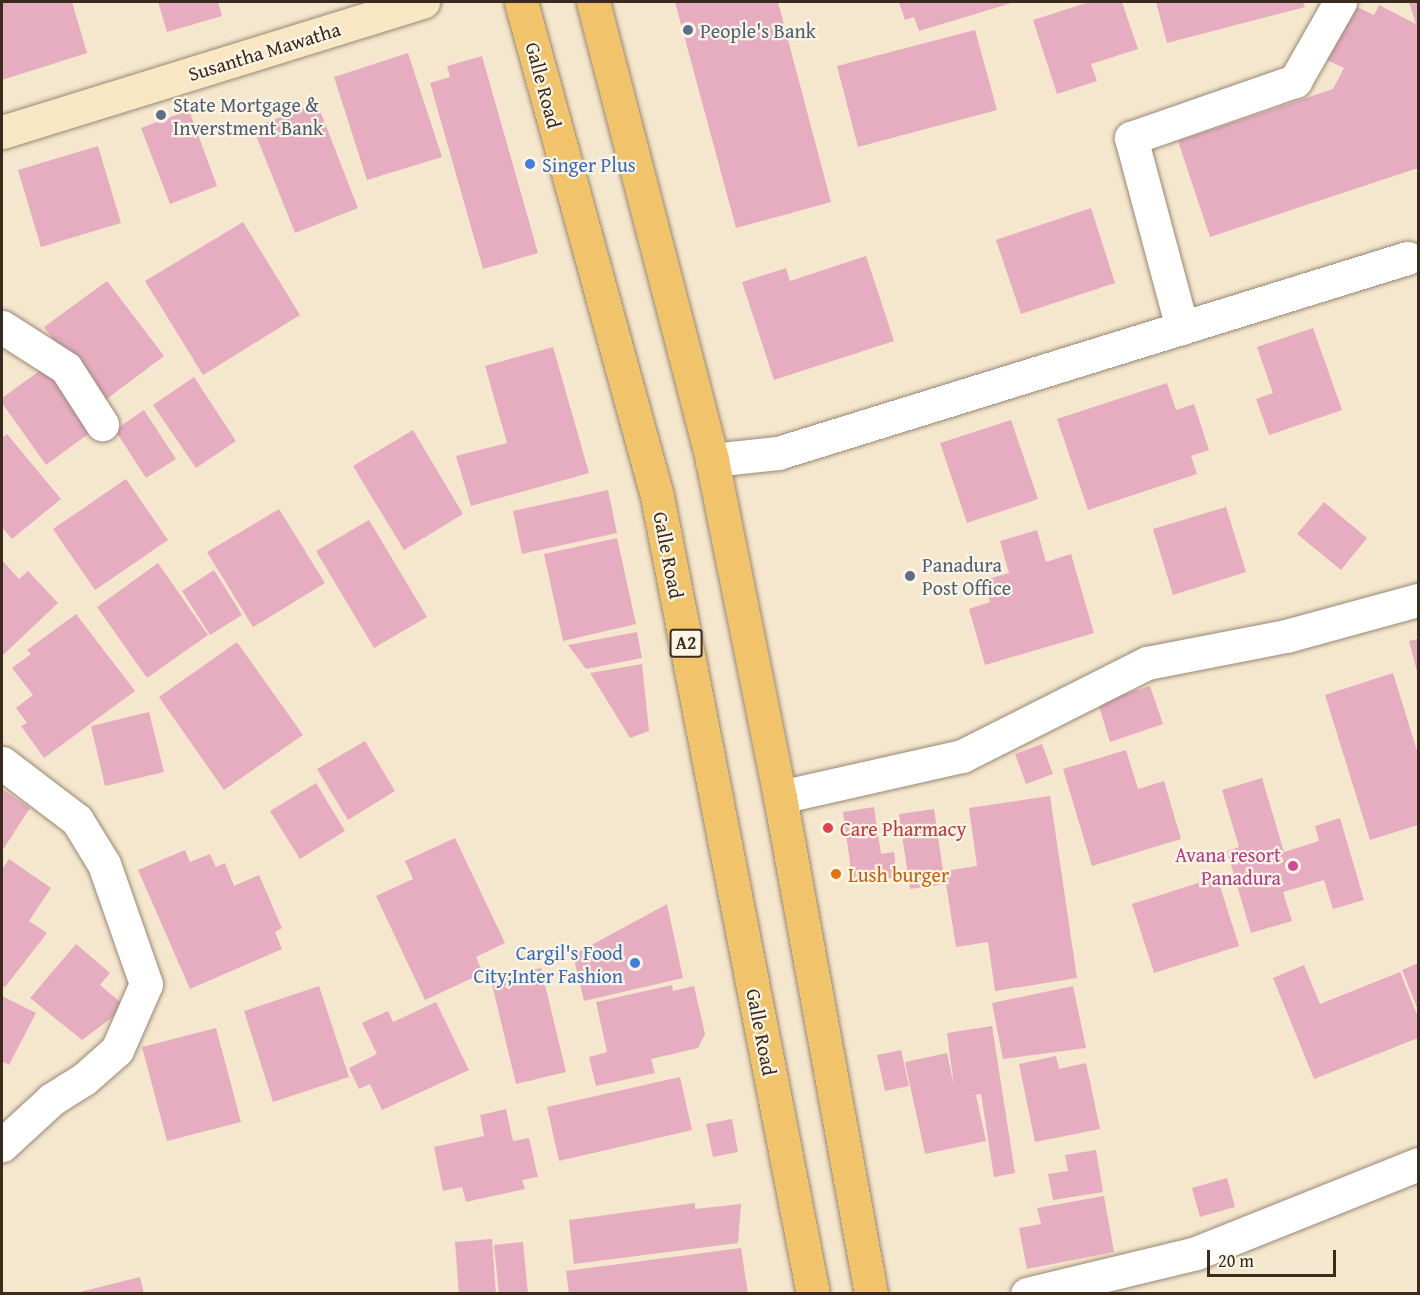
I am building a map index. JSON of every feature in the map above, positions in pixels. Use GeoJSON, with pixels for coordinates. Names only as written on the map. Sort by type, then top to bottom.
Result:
{"type":"FeatureCollection","features":[{"type":"Feature","properties":{"kind":"highway","name":"Galle Road"},"geometry":{"type":"LineString","coordinates":[[521,2],[657,496],[813,1293]]}},
{"type":"Feature","properties":{"kind":"highway"},"geometry":{"type":"LineString","coordinates":[[593,2],[712,460],[780,797],[871,1293]]}},
{"type":"Feature","properties":{"kind":"street","name":"Susantha Mawatha"},"geometry":{"type":"LineString","coordinates":[[2,132],[423,2]]}},
{"type":"Feature","properties":{"kind":"street"},"geometry":{"type":"LineString","coordinates":[[1182,327],[1131,138],[1295,81],[1340,2]]}},
{"type":"Feature","properties":{"kind":"street"},"geometry":{"type":"LineString","coordinates":[[712,460],[778,453],[1407,258]]}},
{"type":"Feature","properties":{"kind":"street"},"geometry":{"type":"LineString","coordinates":[[2,327],[66,368],[102,424]]}},
{"type":"Feature","properties":{"kind":"street"},"geometry":{"type":"LineString","coordinates":[[780,797],[962,756],[1147,663],[1286,636],[1419,600]]}},
{"type":"Feature","properties":{"kind":"street"},"geometry":{"type":"LineString","coordinates":[[2,764],[76,819],[104,864],[146,984],[117,1050],[84,1079],[51,1100],[2,1145]]}},
{"type":"Feature","properties":{"kind":"street"},"geometry":{"type":"LineString","coordinates":[[1027,1293],[1196,1253],[1419,1164]]}},
{"type":"Feature","properties":{"kind":"building"},"geometry":{"type":"Polygon","coordinates":[[[2,2],[72,2],[87,53],[2,80],[2,2]]]}},
{"type":"Feature","properties":{"kind":"building"},"geometry":{"type":"Polygon","coordinates":[[[158,2],[218,2],[222,16],[167,32],[158,2]]]}},
{"type":"Feature","properties":{"kind":"building"},"geometry":{"type":"Polygon","coordinates":[[[675,2],[778,2],[831,202],[736,228],[675,2]]]}},
{"type":"Feature","properties":{"kind":"building"},"geometry":{"type":"Polygon","coordinates":[[[899,2],[1015,2],[919,31],[914,17],[905,20],[899,2]]]}},
{"type":"Feature","properties":{"kind":"building"},"geometry":{"type":"Polygon","coordinates":[[[1089,2],[1122,2],[1138,49],[1091,64],[1097,81],[1057,94],[1033,20],[1089,2]]]}},
{"type":"Feature","properties":{"kind":"building"},"geometry":{"type":"Polygon","coordinates":[[[1156,2],[1303,2],[1305,7],[1167,43],[1156,2]]]}},
{"type":"Feature","properties":{"kind":"building"},"geometry":{"type":"Polygon","coordinates":[[[1409,2],[1418,2],[1418,168],[1210,237],[1178,141],[1333,89],[1344,68],[1327,60],[1355,6],[1374,15],[1379,5],[1416,24],[1409,2]]]}},
{"type":"Feature","properties":{"kind":"building"},"geometry":{"type":"Polygon","coordinates":[[[975,30],[997,110],[858,147],[837,66],[975,30]]]}},
{"type":"Feature","properties":{"kind":"building"},"geometry":{"type":"Polygon","coordinates":[[[408,53],[442,157],[367,180],[334,77],[408,53]]]}},
{"type":"Feature","properties":{"kind":"building"},"geometry":{"type":"Polygon","coordinates":[[[482,56],[538,253],[483,269],[430,83],[450,77],[447,66],[482,56]]]}},
{"type":"Feature","properties":{"kind":"building"},"geometry":{"type":"Polygon","coordinates":[[[317,103],[358,208],[295,233],[253,128],[317,103]]]}},
{"type":"Feature","properties":{"kind":"building"},"geometry":{"type":"Polygon","coordinates":[[[189,110],[217,186],[170,204],[141,128],[189,110]]]}},
{"type":"Feature","properties":{"kind":"building"},"geometry":{"type":"Polygon","coordinates":[[[98,146],[121,223],[41,247],[18,170],[98,146]]]}},
{"type":"Feature","properties":{"kind":"building"},"geometry":{"type":"Polygon","coordinates":[[[1091,208],[1115,283],[1021,314],[996,240],[1091,208]]]}},
{"type":"Feature","properties":{"kind":"building"},"geometry":{"type":"Polygon","coordinates":[[[243,222],[300,315],[203,375],[145,281],[243,222]]]}},
{"type":"Feature","properties":{"kind":"building"},"geometry":{"type":"Polygon","coordinates":[[[866,256],[894,341],[774,380],[742,282],[786,268],[790,281],[866,256]]]}},
{"type":"Feature","properties":{"kind":"building"},"geometry":{"type":"Polygon","coordinates":[[[107,281],[164,356],[100,404],[44,327],[107,281]]]}},
{"type":"Feature","properties":{"kind":"building"},"geometry":{"type":"Polygon","coordinates":[[[1313,328],[1342,410],[1269,435],[1256,399],[1273,393],[1257,347],[1313,328]]]}},
{"type":"Feature","properties":{"kind":"building"},"geometry":{"type":"Polygon","coordinates":[[[553,347],[589,473],[471,506],[456,456],[507,443],[485,366],[553,347]]]}},
{"type":"Feature","properties":{"kind":"building"},"geometry":{"type":"Polygon","coordinates":[[[45,367],[91,432],[46,465],[2,403],[2,398],[45,367]]]}},
{"type":"Feature","properties":{"kind":"building"},"geometry":{"type":"Polygon","coordinates":[[[194,377],[236,441],[196,468],[153,405],[194,377]]]}},
{"type":"Feature","properties":{"kind":"building"},"geometry":{"type":"Polygon","coordinates":[[[1167,383],[1176,410],[1194,404],[1209,450],[1191,456],[1197,474],[1088,510],[1057,419],[1167,383]]]}},
{"type":"Feature","properties":{"kind":"building"},"geometry":{"type":"Polygon","coordinates":[[[144,410],[176,459],[146,478],[115,430],[144,410]]]}},
{"type":"Feature","properties":{"kind":"building"},"geometry":{"type":"Polygon","coordinates":[[[1011,420],[1038,499],[967,523],[940,443],[1011,420]]]}},
{"type":"Feature","properties":{"kind":"building"},"geometry":{"type":"Polygon","coordinates":[[[413,430],[463,514],[404,550],[353,466],[413,430]]]}},
{"type":"Feature","properties":{"kind":"building"},"geometry":{"type":"Polygon","coordinates":[[[7,434],[61,499],[12,539],[2,527],[2,438],[7,434]]]}},
{"type":"Feature","properties":{"kind":"building"},"geometry":{"type":"Polygon","coordinates":[[[126,479],[168,540],[95,590],[53,529],[126,479]]]}},
{"type":"Feature","properties":{"kind":"building"},"geometry":{"type":"Polygon","coordinates":[[[608,490],[617,533],[522,554],[513,511],[608,490]]]}},
{"type":"Feature","properties":{"kind":"building"},"geometry":{"type":"Polygon","coordinates":[[[1324,502],[1367,538],[1341,570],[1297,534],[1324,502]]]}},
{"type":"Feature","properties":{"kind":"building"},"geometry":{"type":"Polygon","coordinates":[[[1226,507],[1246,572],[1173,595],[1153,529],[1226,507]]]}},
{"type":"Feature","properties":{"kind":"building"},"geometry":{"type":"Polygon","coordinates":[[[279,509],[325,583],[253,627],[207,552],[279,509]]]}},
{"type":"Feature","properties":{"kind":"building"},"geometry":{"type":"Polygon","coordinates":[[[369,520],[427,617],[374,648],[316,551],[369,520]]]}},
{"type":"Feature","properties":{"kind":"building"},"geometry":{"type":"Polygon","coordinates":[[[1037,530],[1046,562],[1071,554],[1094,633],[985,665],[969,609],[990,602],[984,580],[1009,573],[1000,541],[1037,530]]]}},
{"type":"Feature","properties":{"kind":"building"},"geometry":{"type":"Polygon","coordinates":[[[617,538],[636,624],[563,641],[544,554],[617,538]]]}},
{"type":"Feature","properties":{"kind":"building"},"geometry":{"type":"Polygon","coordinates":[[[2,560],[19,579],[28,571],[58,603],[2,656],[2,560]]]}},
{"type":"Feature","properties":{"kind":"building"},"geometry":{"type":"Polygon","coordinates":[[[158,563],[208,635],[147,678],[97,607],[158,563]]]}},
{"type":"Feature","properties":{"kind":"building"},"geometry":{"type":"Polygon","coordinates":[[[214,570],[242,615],[210,635],[182,591],[214,570]]]}},
{"type":"Feature","properties":{"kind":"building"},"geometry":{"type":"Polygon","coordinates":[[[76,614],[135,691],[44,758],[21,726],[27,723],[16,708],[33,695],[12,668],[31,654],[27,650],[76,614]]]}},
{"type":"Feature","properties":{"kind":"building"},"geometry":{"type":"Polygon","coordinates":[[[637,632],[642,658],[586,669],[568,645],[637,632]]]}},
{"type":"Feature","properties":{"kind":"building"},"geometry":{"type":"Polygon","coordinates":[[[1418,639],[1418,675],[1409,641],[1418,639]]]}},
{"type":"Feature","properties":{"kind":"building"},"geometry":{"type":"Polygon","coordinates":[[[237,642],[303,735],[224,790],[159,697],[237,642]]]}},
{"type":"Feature","properties":{"kind":"building"},"geometry":{"type":"Polygon","coordinates":[[[642,664],[649,731],[630,738],[590,673],[642,664]]]}},
{"type":"Feature","properties":{"kind":"building"},"geometry":{"type":"Polygon","coordinates":[[[1393,673],[1418,754],[1418,825],[1370,840],[1325,695],[1393,673]]]}},
{"type":"Feature","properties":{"kind":"building"},"geometry":{"type":"Polygon","coordinates":[[[1150,686],[1163,724],[1110,742],[1098,703],[1150,686]]]}},
{"type":"Feature","properties":{"kind":"building"},"geometry":{"type":"Polygon","coordinates":[[[149,712],[164,772],[105,786],[91,726],[149,712]]]}},
{"type":"Feature","properties":{"kind":"building"},"geometry":{"type":"Polygon","coordinates":[[[365,741],[395,791],[348,820],[317,769],[365,741]]]}},
{"type":"Feature","properties":{"kind":"building"},"geometry":{"type":"Polygon","coordinates":[[[1042,744],[1053,774],[1026,784],[1015,754],[1042,744]]]}},
{"type":"Feature","properties":{"kind":"building"},"geometry":{"type":"Polygon","coordinates":[[[1126,750],[1138,789],[1164,781],[1181,839],[1092,866],[1063,769],[1126,750]]]}},
{"type":"Feature","properties":{"kind":"building","name":"Avana resort Panadura"},"geometry":{"type":"Polygon","coordinates":[[[1262,778],[1284,852],[1319,841],[1315,826],[1340,818],[1364,900],[1333,909],[1324,880],[1283,892],[1292,921],[1251,933],[1227,851],[1239,847],[1222,790],[1262,778]]]}},
{"type":"Feature","properties":{"kind":"building"},"geometry":{"type":"Polygon","coordinates":[[[316,783],[345,831],[300,859],[270,811],[316,783]]]}},
{"type":"Feature","properties":{"kind":"building"},"geometry":{"type":"Polygon","coordinates":[[[2,789],[30,808],[2,851],[2,789]]]}},
{"type":"Feature","properties":{"kind":"building"},"geometry":{"type":"Polygon","coordinates":[[[1050,796],[1077,978],[995,991],[988,942],[956,947],[944,871],[977,866],[969,808],[1050,796]]]}},
{"type":"Feature","properties":{"kind":"building"},"geometry":{"type":"Polygon","coordinates":[[[874,807],[881,854],[894,852],[897,877],[853,884],[843,812],[874,807]]]}},
{"type":"Feature","properties":{"kind":"building"},"geometry":{"type":"Polygon","coordinates":[[[934,809],[945,884],[910,889],[899,814],[934,809]]]}},
{"type":"Feature","properties":{"kind":"building"},"geometry":{"type":"Polygon","coordinates":[[[455,838],[505,943],[476,957],[483,973],[425,1000],[376,896],[413,879],[405,861],[455,838]]]}},
{"type":"Feature","properties":{"kind":"building"},"geometry":{"type":"Polygon","coordinates":[[[185,850],[190,862],[210,854],[216,867],[225,863],[234,886],[259,875],[282,928],[275,932],[282,949],[190,989],[138,870],[185,850]]]}},
{"type":"Feature","properties":{"kind":"building"},"geometry":{"type":"Polygon","coordinates":[[[9,859],[51,888],[29,921],[47,933],[5,987],[2,985],[2,870],[9,859]]]}},
{"type":"Feature","properties":{"kind":"building"},"geometry":{"type":"Polygon","coordinates":[[[1217,877],[1239,946],[1154,973],[1132,904],[1217,877]]]}},
{"type":"Feature","properties":{"kind":"building"},"geometry":{"type":"Polygon","coordinates":[[[667,904],[683,978],[584,1001],[573,955],[667,904]]]}},
{"type":"Feature","properties":{"kind":"building"},"geometry":{"type":"Polygon","coordinates":[[[76,944],[110,973],[100,985],[126,1007],[82,1040],[30,998],[76,944]]]}},
{"type":"Feature","properties":{"kind":"building"},"geometry":{"type":"Polygon","coordinates":[[[1418,963],[1418,1010],[1402,970],[1418,963]]]}},
{"type":"Feature","properties":{"kind":"building"},"geometry":{"type":"Polygon","coordinates":[[[1304,965],[1320,1004],[1400,972],[1418,1017],[1418,1038],[1314,1079],[1273,978],[1304,965]]]}},
{"type":"Feature","properties":{"kind":"building"},"geometry":{"type":"Polygon","coordinates":[[[541,968],[566,1072],[516,1084],[491,980],[541,968]]]}},
{"type":"Feature","properties":{"kind":"building"},"geometry":{"type":"Polygon","coordinates":[[[672,985],[673,991],[694,986],[705,1034],[698,1048],[651,1059],[655,1073],[596,1086],[589,1057],[607,1052],[596,1002],[672,985]]]}},
{"type":"Feature","properties":{"kind":"building"},"geometry":{"type":"Polygon","coordinates":[[[319,986],[349,1077],[273,1102],[244,1011],[319,986]]]}},
{"type":"Feature","properties":{"kind":"building"},"geometry":{"type":"Polygon","coordinates":[[[1073,986],[1086,1048],[1003,1059],[992,1003],[1073,986]]]}},
{"type":"Feature","properties":{"kind":"building"},"geometry":{"type":"Polygon","coordinates":[[[2,996],[36,1013],[9,1065],[2,1061],[2,996]]]}},
{"type":"Feature","properties":{"kind":"building"},"geometry":{"type":"Polygon","coordinates":[[[436,1002],[469,1070],[382,1110],[370,1084],[359,1089],[349,1068],[377,1054],[362,1023],[388,1011],[393,1022],[436,1002]]]}},
{"type":"Feature","properties":{"kind":"building"},"geometry":{"type":"Polygon","coordinates":[[[992,1026],[1015,1173],[994,1177],[981,1094],[956,1098],[976,1095],[986,1141],[925,1154],[905,1062],[947,1053],[954,1086],[947,1033],[992,1026]]]}},
{"type":"Feature","properties":{"kind":"building"},"geometry":{"type":"Polygon","coordinates":[[[216,1028],[241,1122],[167,1141],[142,1047],[216,1028]]]}},
{"type":"Feature","properties":{"kind":"building"},"geometry":{"type":"Polygon","coordinates":[[[901,1050],[909,1086],[885,1091],[877,1055],[901,1050]]]}},
{"type":"Feature","properties":{"kind":"building"},"geometry":{"type":"Polygon","coordinates":[[[1056,1056],[1059,1069],[1086,1063],[1100,1129],[1035,1142],[1019,1064],[1056,1056]]]}},
{"type":"Feature","properties":{"kind":"building"},"geometry":{"type":"Polygon","coordinates":[[[680,1077],[692,1130],[559,1161],[547,1107],[680,1077]]]}},
{"type":"Feature","properties":{"kind":"building"},"geometry":{"type":"Polygon","coordinates":[[[506,1109],[513,1141],[529,1138],[538,1177],[522,1180],[525,1189],[466,1202],[462,1187],[443,1191],[434,1147],[484,1136],[480,1115],[506,1109]]]}},
{"type":"Feature","properties":{"kind":"building"},"geometry":{"type":"Polygon","coordinates":[[[732,1119],[738,1152],[713,1157],[706,1124],[732,1119]]]}},
{"type":"Feature","properties":{"kind":"building"},"geometry":{"type":"Polygon","coordinates":[[[1096,1150],[1103,1192],[1053,1200],[1048,1174],[1068,1171],[1065,1155],[1096,1150]]]}},
{"type":"Feature","properties":{"kind":"building"},"geometry":{"type":"Polygon","coordinates":[[[1227,1178],[1235,1207],[1200,1217],[1192,1188],[1227,1178]]]}},
{"type":"Feature","properties":{"kind":"building"},"geometry":{"type":"Polygon","coordinates":[[[1104,1196],[1114,1252],[1027,1269],[1019,1228],[1041,1224],[1037,1208],[1104,1196]]]}},
{"type":"Feature","properties":{"kind":"building"},"geometry":{"type":"Polygon","coordinates":[[[695,1203],[695,1209],[741,1204],[738,1243],[574,1264],[569,1220],[695,1203]]]}},
{"type":"Feature","properties":{"kind":"building"},"geometry":{"type":"Polygon","coordinates":[[[492,1239],[496,1294],[459,1294],[455,1242],[492,1239]]]}},
{"type":"Feature","properties":{"kind":"building"},"geometry":{"type":"Polygon","coordinates":[[[523,1242],[528,1294],[499,1294],[494,1245],[523,1242]]]}},
{"type":"Feature","properties":{"kind":"building"},"geometry":{"type":"Polygon","coordinates":[[[741,1248],[748,1294],[569,1294],[566,1271],[741,1248]]]}},
{"type":"Feature","properties":{"kind":"building"},"geometry":{"type":"Polygon","coordinates":[[[140,1277],[144,1294],[76,1294],[76,1293],[140,1277]]]}},
{"type":"Feature","properties":{"kind":"place","name":"People's Bank"},"geometry":{"type":"Point","coordinates":[688,30]}},
{"type":"Feature","properties":{"kind":"place","name":"State Mortgage & Inverstment Bank"},"geometry":{"type":"Point","coordinates":[161,115]}},
{"type":"Feature","properties":{"kind":"place","name":"Singer Plus"},"geometry":{"type":"Point","coordinates":[530,164]}},
{"type":"Feature","properties":{"kind":"place","name":"Panadura Post Office"},"geometry":{"type":"Point","coordinates":[910,576]}},
{"type":"Feature","properties":{"kind":"place","name":"Care Pharmacy"},"geometry":{"type":"Point","coordinates":[828,828]}},
{"type":"Feature","properties":{"kind":"place","name":"Avana resort Panadura"},"geometry":{"type":"Point","coordinates":[1293,866]}},
{"type":"Feature","properties":{"kind":"place","name":"Lush burger"},"geometry":{"type":"Point","coordinates":[836,874]}},
{"type":"Feature","properties":{"kind":"place","name":"Cargil's Food City;Inter Fashion"},"geometry":{"type":"Point","coordinates":[635,963]}}]}
